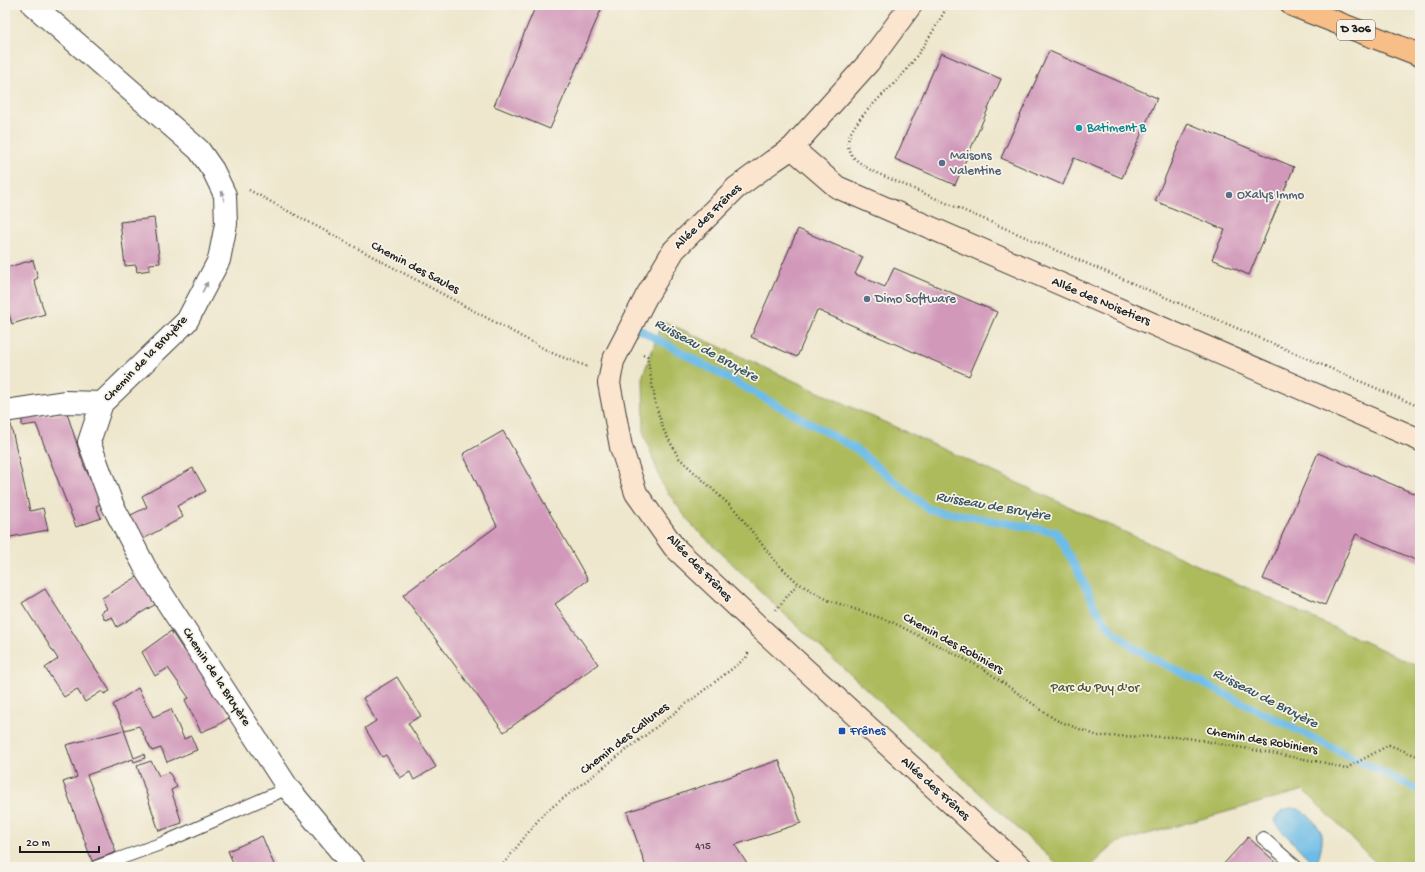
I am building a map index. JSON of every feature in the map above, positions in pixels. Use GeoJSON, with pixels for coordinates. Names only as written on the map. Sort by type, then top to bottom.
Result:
{"type":"FeatureCollection","features":[{"type":"Feature","properties":{"kind":"main road","name":"D 306"},"geometry":{"type":"LineString","coordinates":[[1292,5],[1420,56]]}},
{"type":"Feature","properties":{"kind":"street","name":"Chemin de la Bruyère"},"geometry":{"type":"LineString","coordinates":[[33,5],[199,150],[213,170],[224,195],[226,224],[219,260],[186,321],[102,403],[89,442],[112,504],[146,571],[288,788],[354,867]]}},
{"type":"Feature","properties":{"kind":"street","name":"Allée des Frênes"},"geometry":{"type":"LineString","coordinates":[[911,5],[869,62],[792,148],[736,188],[674,250],[646,297],[613,361],[609,383],[621,447],[636,493],[674,547],[760,628],[1021,867]]}},
{"type":"Feature","properties":{"kind":"street","name":"Allée des Noisetiers"},"geometry":{"type":"LineString","coordinates":[[792,148],[837,187],[1420,440]]}},
{"type":"Feature","properties":{"kind":"street"},"geometry":{"type":"LineString","coordinates":[[5,411],[64,402],[102,403]]}},
{"type":"Feature","properties":{"kind":"lane"},"geometry":{"type":"LineString","coordinates":[[96,867],[163,843],[288,788]]}},
{"type":"Feature","properties":{"kind":"lane"},"geometry":{"type":"LineString","coordinates":[[1262,838],[1296,867]]}},
{"type":"Feature","properties":{"kind":"path"},"geometry":{"type":"LineString","coordinates":[[948,5],[936,27],[903,74],[857,122],[850,133],[848,144],[850,154],[857,161],[872,171],[1420,407]]}},
{"type":"Feature","properties":{"kind":"path","name":"Chemin des Saules"},"geometry":{"type":"LineString","coordinates":[[213,170],[554,354],[586,366],[613,361]]}},
{"type":"Feature","properties":{"kind":"path","name":"Chemin des Robiniers"},"geometry":{"type":"LineString","coordinates":[[613,361],[635,355],[647,356],[656,406],[664,431],[679,458],[736,511],[775,561],[798,583],[828,600],[892,622],[982,668],[1056,720],[1098,736],[1182,737],[1326,763],[1345,769],[1389,745],[1420,757]]}},
{"type":"Feature","properties":{"kind":"path","name":"Chemin des Callunes"},"geometry":{"type":"LineString","coordinates":[[501,867],[542,814],[746,658],[760,628],[798,583]]}},
{"type":"Feature","properties":{"kind":"green space","name":"Parc du Puy d'or"},"geometry":{"type":"Polygon","coordinates":[[[663,321],[1420,667],[1420,867],[1380,867],[1304,790],[1116,843],[1090,867],[1060,867],[777,607],[690,523],[663,486],[644,434],[643,375],[663,321]]]}},
{"type":"Feature","properties":{"kind":"water"},"geometry":{"type":"Polygon","coordinates":[[[1289,808],[1297,809],[1305,813],[1319,828],[1322,835],[1322,842],[1317,863],[1313,863],[1279,828],[1274,819],[1282,811],[1289,808]]]}},
{"type":"Feature","properties":{"kind":"building"},"geometry":{"type":"Polygon","coordinates":[[[536,5],[603,5],[550,129],[494,106],[536,5]]]}},
{"type":"Feature","properties":{"kind":"building","name":"Batiment B"},"geometry":{"type":"Polygon","coordinates":[[[1049,51],[1157,98],[1122,178],[1074,158],[1063,185],[1001,158],[1049,51]]]}},
{"type":"Feature","properties":{"kind":"building"},"geometry":{"type":"Polygon","coordinates":[[[941,53],[1001,79],[955,185],[895,159],[941,53]]]}},
{"type":"Feature","properties":{"kind":"building"},"geometry":{"type":"Polygon","coordinates":[[[1188,123],[1294,167],[1249,275],[1212,259],[1225,230],[1155,201],[1188,123]]]}},
{"type":"Feature","properties":{"kind":"building"},"geometry":{"type":"Polygon","coordinates":[[[154,218],[160,263],[149,264],[150,270],[137,272],[136,265],[125,266],[120,222],[154,218]]]}},
{"type":"Feature","properties":{"kind":"building","name":"Dimo Software"},"geometry":{"type":"Polygon","coordinates":[[[798,229],[863,257],[855,274],[885,287],[894,268],[997,312],[969,376],[817,310],[797,357],[751,337],[798,229]]]}},
{"type":"Feature","properties":{"kind":"building"},"geometry":{"type":"Polygon","coordinates":[[[33,260],[38,278],[34,280],[45,314],[12,324],[5,301],[5,268],[33,260]]]}},
{"type":"Feature","properties":{"kind":"building"},"geometry":{"type":"Polygon","coordinates":[[[67,413],[84,466],[103,503],[96,506],[101,518],[76,527],[36,424],[22,426],[22,419],[67,413]]]}},
{"type":"Feature","properties":{"kind":"building"},"geometry":{"type":"Polygon","coordinates":[[[5,421],[10,421],[30,511],[43,508],[48,530],[5,538],[5,421]]]}},
{"type":"Feature","properties":{"kind":"building"},"geometry":{"type":"Polygon","coordinates":[[[503,431],[588,580],[555,604],[598,664],[504,732],[403,595],[497,526],[463,454],[503,431]]]}},
{"type":"Feature","properties":{"kind":"building"},"geometry":{"type":"Polygon","coordinates":[[[1318,453],[1420,496],[1420,562],[1356,534],[1325,605],[1263,579],[1318,453]]]}},
{"type":"Feature","properties":{"kind":"building"},"geometry":{"type":"Polygon","coordinates":[[[193,468],[206,491],[177,506],[183,517],[136,543],[127,517],[147,507],[142,496],[193,468]]]}},
{"type":"Feature","properties":{"kind":"building"},"geometry":{"type":"Polygon","coordinates":[[[140,575],[156,604],[117,627],[112,617],[105,620],[101,612],[107,609],[102,598],[140,575]]]}},
{"type":"Feature","properties":{"kind":"building"},"geometry":{"type":"Polygon","coordinates":[[[45,589],[110,691],[104,694],[102,691],[85,702],[77,689],[64,697],[45,668],[58,659],[22,603],[45,589]]]}},
{"type":"Feature","properties":{"kind":"building"},"geometry":{"type":"Polygon","coordinates":[[[171,631],[182,648],[194,659],[230,717],[218,725],[201,732],[185,700],[189,698],[168,668],[155,676],[142,652],[171,631]]]}},
{"type":"Feature","properties":{"kind":"building"},"geometry":{"type":"Polygon","coordinates":[[[397,677],[421,716],[408,723],[436,767],[414,780],[410,772],[400,778],[386,755],[382,757],[365,728],[376,721],[363,698],[397,677]]]}},
{"type":"Feature","properties":{"kind":"building"},"geometry":{"type":"Polygon","coordinates":[[[138,688],[153,717],[171,709],[184,739],[191,736],[197,750],[167,762],[161,748],[152,751],[139,726],[125,730],[113,705],[138,688]]]}},
{"type":"Feature","properties":{"kind":"building"},"geometry":{"type":"Polygon","coordinates":[[[124,730],[134,758],[144,754],[145,758],[134,762],[133,759],[87,775],[116,852],[92,861],[63,782],[77,777],[66,745],[124,730]]]}},
{"type":"Feature","properties":{"kind":"building"},"geometry":{"type":"Polygon","coordinates":[[[779,760],[801,823],[735,845],[749,867],[646,867],[627,812],[779,760]]]}},
{"type":"Feature","properties":{"kind":"building"},"geometry":{"type":"Polygon","coordinates":[[[151,761],[159,776],[169,772],[177,787],[171,790],[182,823],[159,831],[137,766],[151,761]]]}},
{"type":"Feature","properties":{"kind":"building"},"geometry":{"type":"Polygon","coordinates":[[[262,836],[275,867],[235,867],[228,851],[262,836]]]}},
{"type":"Feature","properties":{"kind":"building"},"geometry":{"type":"Polygon","coordinates":[[[1248,837],[1281,867],[1221,867],[1248,837]]]}},
{"type":"Feature","properties":{"kind":"waterway","name":"Ruisseau de Bruyère"},"geometry":{"type":"LineString","coordinates":[[637,328],[855,448],[928,509],[1056,532],[1077,569],[1096,609],[1110,628],[1133,647],[1154,659],[1420,791]]}},
{"type":"Feature","properties":{"kind":"place","name":"Batiment B"},"geometry":{"type":"Point","coordinates":[1079,128]}},
{"type":"Feature","properties":{"kind":"place","name":"Maisons Valentine"},"geometry":{"type":"Point","coordinates":[942,163]}},
{"type":"Feature","properties":{"kind":"place","name":"Oxalys Immo"},"geometry":{"type":"Point","coordinates":[1229,195]}},
{"type":"Feature","properties":{"kind":"place","name":"Dimo Software"},"geometry":{"type":"Point","coordinates":[867,299]}},
{"type":"Feature","properties":{"kind":"place","name":"Frênes"},"geometry":{"type":"Point","coordinates":[842,731]}}]}
